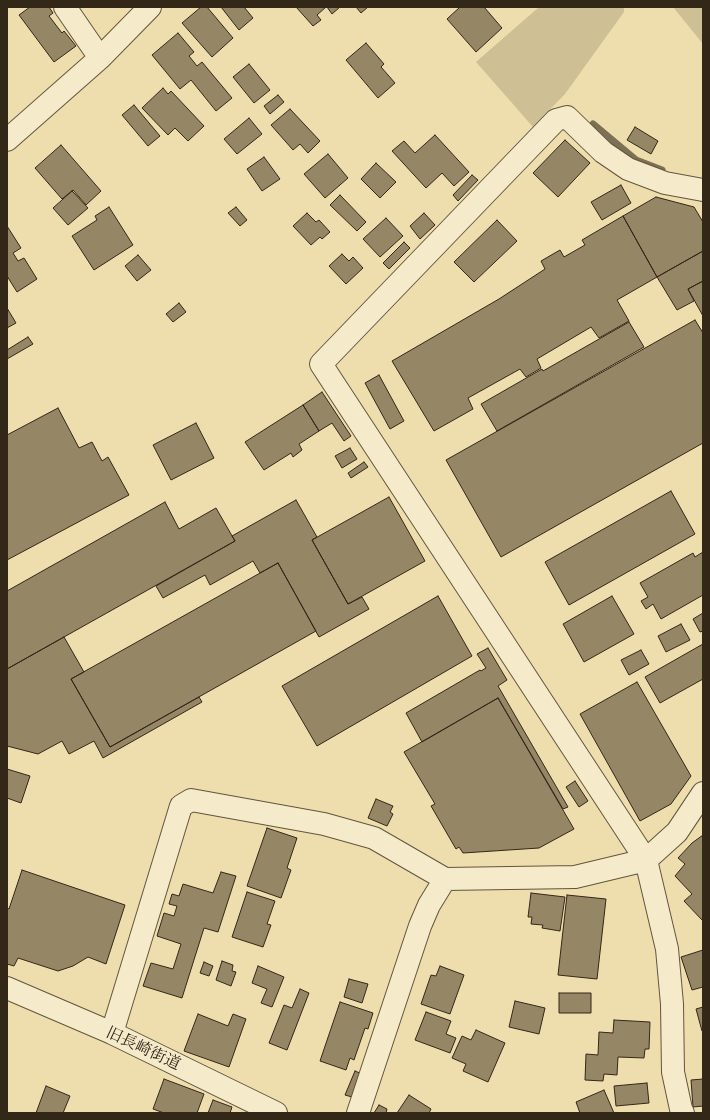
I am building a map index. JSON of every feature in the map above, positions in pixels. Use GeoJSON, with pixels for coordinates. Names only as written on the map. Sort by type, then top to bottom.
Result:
{"type":"FeatureCollection","features":[{"type":"Feature","properties":{"kind":"street"},"geometry":{"type":"LineString","coordinates":[[65,7],[100,58]]}},
{"type":"Feature","properties":{"kind":"street"},"geometry":{"type":"LineString","coordinates":[[7,140],[100,58],[150,7]]}},
{"type":"Feature","properties":{"kind":"street"},"geometry":{"type":"LineString","coordinates":[[683,1113],[673,1072],[672,1004],[667,949],[646,860],[321,364],[556,120],[567,117],[603,152],[628,169],[665,183],[703,190]]}},
{"type":"Feature","properties":{"kind":"street"},"geometry":{"type":"LineString","coordinates":[[112,1033],[181,806],[191,800],[324,824],[374,838],[445,879],[575,877],[646,860],[677,832],[703,793]]}},
{"type":"Feature","properties":{"kind":"street"},"geometry":{"type":"LineString","coordinates":[[358,1113],[420,926],[429,905],[445,879]]}},
{"type":"Feature","properties":{"kind":"street","name":"旧長崎街道"},"geometry":{"type":"LineString","coordinates":[[7,988],[112,1033],[276,1113]]}},
{"type":"Feature","properties":{"kind":"shaded area"},"geometry":{"type":"Polygon","coordinates":[[[539,7],[624,7],[624,12],[565,94],[533,127],[476,62],[539,7]]]}},
{"type":"Feature","properties":{"kind":"shaded area"},"geometry":{"type":"Polygon","coordinates":[[[673,7],[703,7],[703,44],[673,7]]]}},
{"type":"Feature","properties":{"kind":"building"},"geometry":{"type":"Polygon","coordinates":[[[30,7],[49,7],[53,13],[49,16],[62,33],[64,31],[76,46],[54,62],[19,15],[30,7]]]}},
{"type":"Feature","properties":{"kind":"building"},"geometry":{"type":"Polygon","coordinates":[[[201,7],[207,7],[233,38],[212,57],[182,23],[201,7]]]}},
{"type":"Feature","properties":{"kind":"building"},"geometry":{"type":"Polygon","coordinates":[[[221,7],[244,7],[253,18],[239,30],[221,7]]]}},
{"type":"Feature","properties":{"kind":"building"},"geometry":{"type":"Polygon","coordinates":[[[296,7],[326,7],[317,15],[321,20],[313,26],[296,7]]]}},
{"type":"Feature","properties":{"kind":"building"},"geometry":{"type":"Polygon","coordinates":[[[327,7],[340,7],[332,14],[327,7]]]}},
{"type":"Feature","properties":{"kind":"building"},"geometry":{"type":"Polygon","coordinates":[[[356,7],[368,7],[361,13],[356,7]]]}},
{"type":"Feature","properties":{"kind":"building"},"geometry":{"type":"Polygon","coordinates":[[[460,7],[484,7],[502,28],[476,52],[447,19],[460,7]]]}},
{"type":"Feature","properties":{"kind":"building"},"geometry":{"type":"Polygon","coordinates":[[[178,33],[194,52],[189,56],[197,66],[202,62],[232,98],[216,111],[191,80],[180,89],[152,55],[178,33]]]}},
{"type":"Feature","properties":{"kind":"building"},"geometry":{"type":"Polygon","coordinates":[[[366,43],[384,64],[381,67],[395,83],[378,98],[346,60],[366,43]]]}},
{"type":"Feature","properties":{"kind":"building"},"geometry":{"type":"Polygon","coordinates":[[[249,64],[270,90],[254,103],[233,77],[249,64]]]}},
{"type":"Feature","properties":{"kind":"building"},"geometry":{"type":"Polygon","coordinates":[[[163,88],[168,94],[171,91],[204,126],[188,141],[175,128],[168,135],[142,108],[163,88]]]}},
{"type":"Feature","properties":{"kind":"building"},"geometry":{"type":"Polygon","coordinates":[[[278,95],[284,102],[270,114],[264,106],[278,95]]]}},
{"type":"Feature","properties":{"kind":"building"},"geometry":{"type":"Polygon","coordinates":[[[134,105],[160,136],[148,146],[122,115],[134,105]]]}},
{"type":"Feature","properties":{"kind":"building"},"geometry":{"type":"Polygon","coordinates":[[[290,109],[320,141],[308,153],[300,144],[293,150],[271,125],[290,109]]]}},
{"type":"Feature","properties":{"kind":"building"},"geometry":{"type":"Polygon","coordinates":[[[249,118],[262,134],[237,154],[224,139],[249,118]]]}},
{"type":"Feature","properties":{"kind":"building"},"geometry":{"type":"Polygon","coordinates":[[[635,127],[658,141],[651,154],[627,140],[635,127]]]}},
{"type":"Feature","properties":{"kind":"building"},"geometry":{"type":"Polygon","coordinates":[[[435,135],[469,172],[454,186],[442,173],[426,188],[392,151],[404,141],[415,153],[435,135]]]}},
{"type":"Feature","properties":{"kind":"building"},"geometry":{"type":"Polygon","coordinates":[[[565,140],[590,163],[558,197],[533,173],[565,140]]]}},
{"type":"Feature","properties":{"kind":"building"},"geometry":{"type":"Polygon","coordinates":[[[61,145],[101,191],[86,205],[73,190],[62,199],[35,168],[61,145]]]}},
{"type":"Feature","properties":{"kind":"building"},"geometry":{"type":"Polygon","coordinates":[[[328,154],[348,178],[325,198],[304,174],[328,154]]]}},
{"type":"Feature","properties":{"kind":"building"},"geometry":{"type":"Polygon","coordinates":[[[264,157],[280,179],[262,191],[247,169],[264,157]]]}},
{"type":"Feature","properties":{"kind":"building"},"geometry":{"type":"Polygon","coordinates":[[[376,163],[396,182],[380,198],[361,179],[376,163]]]}},
{"type":"Feature","properties":{"kind":"building"},"geometry":{"type":"Polygon","coordinates":[[[472,175],[478,180],[458,201],[453,195],[472,175]]]}},
{"type":"Feature","properties":{"kind":"building"},"geometry":{"type":"Polygon","coordinates":[[[621,185],[631,203],[602,220],[591,202],[621,185]]]}},
{"type":"Feature","properties":{"kind":"building"},"geometry":{"type":"Polygon","coordinates":[[[72,191],[88,208],[68,225],[53,208],[72,191]]]}},
{"type":"Feature","properties":{"kind":"building"},"geometry":{"type":"Polygon","coordinates":[[[340,195],[366,222],[357,231],[330,205],[340,195]]]}},
{"type":"Feature","properties":{"kind":"building"},"geometry":{"type":"Polygon","coordinates":[[[656,197],[694,207],[703,222],[703,251],[657,277],[623,216],[656,197]]]}},
{"type":"Feature","properties":{"kind":"building"},"geometry":{"type":"Polygon","coordinates":[[[109,207],[133,245],[94,270],[72,236],[97,220],[95,216],[109,207]]]}},
{"type":"Feature","properties":{"kind":"building"},"geometry":{"type":"Polygon","coordinates":[[[236,207],[247,220],[240,226],[228,213],[236,207]]]}},
{"type":"Feature","properties":{"kind":"building"},"geometry":{"type":"Polygon","coordinates":[[[307,213],[316,222],[319,220],[330,232],[322,239],[320,237],[311,245],[293,226],[307,213]]]}},
{"type":"Feature","properties":{"kind":"building"},"geometry":{"type":"Polygon","coordinates":[[[424,213],[435,225],[420,239],[410,226],[424,213]]]}},
{"type":"Feature","properties":{"kind":"building"},"geometry":{"type":"Polygon","coordinates":[[[623,216],[657,277],[617,300],[629,321],[599,338],[591,327],[537,359],[541,368],[526,377],[520,369],[468,398],[473,409],[434,431],[392,361],[499,299],[545,269],[541,261],[560,250],[564,257],[585,245],[582,240],[623,216]]]}},
{"type":"Feature","properties":{"kind":"building"},"geometry":{"type":"Polygon","coordinates":[[[386,218],[403,236],[380,257],[363,239],[386,218]]]}},
{"type":"Feature","properties":{"kind":"building"},"geometry":{"type":"Polygon","coordinates":[[[497,220],[517,241],[474,282],[454,262],[497,220]]]}},
{"type":"Feature","properties":{"kind":"building"},"geometry":{"type":"Polygon","coordinates":[[[7,226],[21,248],[13,253],[18,261],[24,258],[37,279],[17,292],[7,276],[7,226]]]}},
{"type":"Feature","properties":{"kind":"building"},"geometry":{"type":"Polygon","coordinates":[[[404,242],[410,248],[389,269],[383,263],[404,242]]]}},
{"type":"Feature","properties":{"kind":"building"},"geometry":{"type":"Polygon","coordinates":[[[703,251],[703,281],[688,289],[694,301],[677,310],[657,277],[703,251]]]}},
{"type":"Feature","properties":{"kind":"building"},"geometry":{"type":"Polygon","coordinates":[[[342,254],[349,261],[353,257],[363,268],[346,284],[329,266],[342,254]]]}},
{"type":"Feature","properties":{"kind":"building"},"geometry":{"type":"Polygon","coordinates":[[[138,255],[151,270],[137,281],[125,266],[138,255]]]}},
{"type":"Feature","properties":{"kind":"building"},"geometry":{"type":"Polygon","coordinates":[[[703,281],[703,316],[688,289],[703,281]]]}},
{"type":"Feature","properties":{"kind":"building"},"geometry":{"type":"Polygon","coordinates":[[[179,303],[186,312],[173,322],[166,314],[179,303]]]}},
{"type":"Feature","properties":{"kind":"building"},"geometry":{"type":"Polygon","coordinates":[[[7,308],[16,323],[7,328],[7,308]]]}},
{"type":"Feature","properties":{"kind":"building"},"geometry":{"type":"Polygon","coordinates":[[[695,320],[703,333],[703,443],[501,557],[446,460],[695,320]]]}},
{"type":"Feature","properties":{"kind":"building"},"geometry":{"type":"Polygon","coordinates":[[[629,322],[644,347],[497,431],[481,404],[629,322]]]}},
{"type":"Feature","properties":{"kind":"building"},"geometry":{"type":"Polygon","coordinates":[[[28,337],[33,344],[7,359],[7,350],[28,337]]]}},
{"type":"Feature","properties":{"kind":"building"},"geometry":{"type":"Polygon","coordinates":[[[379,375],[404,421],[390,429],[365,383],[379,375]]]}},
{"type":"Feature","properties":{"kind":"building"},"geometry":{"type":"Polygon","coordinates":[[[322,392],[351,436],[344,441],[332,423],[319,431],[303,405],[322,392]]]}},
{"type":"Feature","properties":{"kind":"building"},"geometry":{"type":"Polygon","coordinates":[[[303,405],[319,431],[299,444],[302,450],[293,457],[291,453],[264,470],[245,442],[303,405]]]}},
{"type":"Feature","properties":{"kind":"building"},"geometry":{"type":"Polygon","coordinates":[[[58,408],[79,448],[92,442],[102,461],[108,457],[129,495],[7,560],[7,435],[58,408]]]}},
{"type":"Feature","properties":{"kind":"building"},"geometry":{"type":"Polygon","coordinates":[[[196,423],[214,458],[171,480],[153,445],[196,423]]]}},
{"type":"Feature","properties":{"kind":"building"},"geometry":{"type":"Polygon","coordinates":[[[350,448],[357,459],[342,468],[335,456],[350,448]]]}},
{"type":"Feature","properties":{"kind":"building"},"geometry":{"type":"Polygon","coordinates":[[[364,462],[368,467],[351,478],[348,473],[364,462]]]}},
{"type":"Feature","properties":{"kind":"building"},"geometry":{"type":"Polygon","coordinates":[[[671,491],[695,534],[569,605],[545,562],[671,491]]]}},
{"type":"Feature","properties":{"kind":"building"},"geometry":{"type":"Polygon","coordinates":[[[389,497],[425,561],[348,604],[312,540],[389,497]]]}},
{"type":"Feature","properties":{"kind":"building"},"geometry":{"type":"Polygon","coordinates":[[[296,500],[317,537],[312,540],[348,604],[362,597],[369,609],[319,637],[278,563],[260,573],[253,561],[210,585],[205,575],[163,598],[156,586],[235,541],[232,536],[296,500]]]}},
{"type":"Feature","properties":{"kind":"building"},"geometry":{"type":"Polygon","coordinates":[[[165,502],[179,529],[216,508],[235,541],[7,669],[7,591],[165,502]]]}},
{"type":"Feature","properties":{"kind":"building"},"geometry":{"type":"Polygon","coordinates":[[[703,552],[703,595],[661,619],[653,604],[646,609],[641,601],[648,597],[640,583],[693,553],[695,557],[703,552]]]}},
{"type":"Feature","properties":{"kind":"building"},"geometry":{"type":"Polygon","coordinates":[[[278,563],[316,631],[110,747],[71,679],[278,563]]]}},
{"type":"Feature","properties":{"kind":"building"},"geometry":{"type":"Polygon","coordinates":[[[438,596],[472,656],[317,746],[282,686],[438,596]]]}},
{"type":"Feature","properties":{"kind":"building"},"geometry":{"type":"Polygon","coordinates":[[[612,596],[634,634],[584,662],[563,624],[612,596]]]}},
{"type":"Feature","properties":{"kind":"building"},"geometry":{"type":"Polygon","coordinates":[[[703,613],[703,631],[700,632],[693,619],[703,613]]]}},
{"type":"Feature","properties":{"kind":"building"},"geometry":{"type":"Polygon","coordinates":[[[681,624],[690,640],[666,652],[658,636],[681,624]]]}},
{"type":"Feature","properties":{"kind":"building"},"geometry":{"type":"Polygon","coordinates":[[[64,637],[84,672],[71,679],[110,747],[199,697],[202,702],[103,758],[94,741],[69,754],[62,741],[38,754],[7,746],[7,669],[64,637]]]}},
{"type":"Feature","properties":{"kind":"building"},"geometry":{"type":"Polygon","coordinates":[[[703,644],[703,679],[660,703],[645,677],[703,644]]]}},
{"type":"Feature","properties":{"kind":"building"},"geometry":{"type":"Polygon","coordinates":[[[488,648],[507,680],[498,686],[568,807],[563,809],[498,698],[422,742],[406,713],[486,668],[477,654],[488,648]]]}},
{"type":"Feature","properties":{"kind":"building"},"geometry":{"type":"Polygon","coordinates":[[[641,650],[649,664],[629,675],[621,660],[641,650]]]}},
{"type":"Feature","properties":{"kind":"building"},"geometry":{"type":"Polygon","coordinates":[[[637,682],[691,776],[671,804],[640,821],[580,714],[637,682]]]}},
{"type":"Feature","properties":{"kind":"building"},"geometry":{"type":"Polygon","coordinates":[[[498,698],[574,829],[539,848],[463,853],[459,847],[456,849],[431,806],[435,804],[404,752],[498,698]]]}},
{"type":"Feature","properties":{"kind":"building"},"geometry":{"type":"Polygon","coordinates":[[[7,769],[30,776],[21,803],[7,798],[7,769]]]}},
{"type":"Feature","properties":{"kind":"building"},"geometry":{"type":"Polygon","coordinates":[[[575,781],[588,801],[579,807],[566,787],[575,781]]]}},
{"type":"Feature","properties":{"kind":"building"},"geometry":{"type":"Polygon","coordinates":[[[376,799],[393,806],[390,812],[393,814],[387,826],[368,818],[376,799]]]}},
{"type":"Feature","properties":{"kind":"building"},"geometry":{"type":"Polygon","coordinates":[[[267,828],[297,838],[287,868],[291,870],[281,898],[247,886],[267,828]]]}},
{"type":"Feature","properties":{"kind":"building"},"geometry":{"type":"Polygon","coordinates":[[[703,835],[703,921],[684,901],[692,894],[675,876],[685,864],[678,858],[692,843],[703,835]]]}},
{"type":"Feature","properties":{"kind":"building"},"geometry":{"type":"Polygon","coordinates":[[[22,870],[125,905],[106,964],[88,957],[73,966],[58,971],[18,958],[14,966],[7,964],[7,908],[9,909],[22,870]]]}},
{"type":"Feature","properties":{"kind":"building"},"geometry":{"type":"Polygon","coordinates":[[[221,872],[236,876],[218,932],[204,928],[182,998],[143,986],[151,963],[173,969],[181,944],[157,936],[164,913],[174,916],[177,906],[169,904],[172,894],[179,896],[183,884],[213,893],[221,872]]]}},
{"type":"Feature","properties":{"kind":"building"},"geometry":{"type":"Polygon","coordinates":[[[247,892],[275,901],[267,924],[271,925],[263,947],[232,937],[247,892]]]}},
{"type":"Feature","properties":{"kind":"building"},"geometry":{"type":"Polygon","coordinates":[[[531,893],[565,897],[560,931],[542,928],[543,925],[531,924],[532,917],[528,917],[531,893]]]}},
{"type":"Feature","properties":{"kind":"building"},"geometry":{"type":"Polygon","coordinates":[[[567,895],[606,899],[597,979],[558,975],[567,895]]]}},
{"type":"Feature","properties":{"kind":"building"},"geometry":{"type":"Polygon","coordinates":[[[703,950],[703,987],[692,990],[681,957],[703,950]]]}},
{"type":"Feature","properties":{"kind":"building"},"geometry":{"type":"Polygon","coordinates":[[[222,961],[233,965],[232,971],[236,972],[231,986],[216,980],[222,961]]]}},
{"type":"Feature","properties":{"kind":"building"},"geometry":{"type":"Polygon","coordinates":[[[204,962],[213,966],[209,976],[200,973],[204,962]]]}},
{"type":"Feature","properties":{"kind":"building"},"geometry":{"type":"Polygon","coordinates":[[[258,966],[284,977],[272,1007],[261,1003],[267,989],[252,983],[258,966]]]}},
{"type":"Feature","properties":{"kind":"building"},"geometry":{"type":"Polygon","coordinates":[[[440,966],[464,975],[450,1014],[421,1004],[431,975],[436,976],[440,966]]]}},
{"type":"Feature","properties":{"kind":"building"},"geometry":{"type":"Polygon","coordinates":[[[349,979],[368,984],[362,1003],[344,997],[349,979]]]}},
{"type":"Feature","properties":{"kind":"building"},"geometry":{"type":"Polygon","coordinates":[[[300,989],[309,993],[287,1050],[269,1043],[284,1005],[292,1008],[300,989]]]}},
{"type":"Feature","properties":{"kind":"building"},"geometry":{"type":"Polygon","coordinates":[[[559,993],[591,993],[591,1013],[559,1013],[559,993]]]}},
{"type":"Feature","properties":{"kind":"building"},"geometry":{"type":"Polygon","coordinates":[[[515,1001],[545,1008],[539,1034],[509,1027],[515,1001]]]}},
{"type":"Feature","properties":{"kind":"building"},"geometry":{"type":"Polygon","coordinates":[[[340,1002],[373,1013],[368,1029],[365,1028],[354,1060],[350,1058],[346,1070],[320,1061],[340,1002]]]}},
{"type":"Feature","properties":{"kind":"building"},"geometry":{"type":"Polygon","coordinates":[[[703,1007],[703,1031],[702,1031],[696,1009],[703,1007]]]}},
{"type":"Feature","properties":{"kind":"building"},"geometry":{"type":"Polygon","coordinates":[[[426,1012],[451,1021],[446,1034],[456,1038],[450,1053],[415,1040],[426,1012]]]}},
{"type":"Feature","properties":{"kind":"building"},"geometry":{"type":"Polygon","coordinates":[[[198,1014],[228,1026],[233,1014],[246,1019],[229,1067],[184,1051],[198,1014]]]}},
{"type":"Feature","properties":{"kind":"building"},"geometry":{"type":"Polygon","coordinates":[[[614,1020],[650,1022],[649,1049],[645,1049],[644,1058],[618,1057],[617,1075],[604,1074],[603,1081],[585,1080],[586,1054],[598,1055],[599,1032],[613,1033],[614,1020]]]}},
{"type":"Feature","properties":{"kind":"building"},"geometry":{"type":"Polygon","coordinates":[[[476,1030],[505,1043],[488,1082],[463,1071],[466,1064],[452,1058],[462,1036],[471,1040],[476,1030]]]}},
{"type":"Feature","properties":{"kind":"building"},"geometry":{"type":"Polygon","coordinates":[[[355,1071],[362,1074],[352,1097],[345,1095],[355,1071]]]}},
{"type":"Feature","properties":{"kind":"building"},"geometry":{"type":"Polygon","coordinates":[[[164,1079],[204,1094],[197,1113],[164,1113],[153,1109],[164,1079]]]}},
{"type":"Feature","properties":{"kind":"building"},"geometry":{"type":"Polygon","coordinates":[[[703,1079],[703,1106],[693,1107],[691,1080],[703,1079]]]}},
{"type":"Feature","properties":{"kind":"building"},"geometry":{"type":"Polygon","coordinates":[[[647,1083],[649,1103],[616,1106],[614,1086],[647,1083]]]}},
{"type":"Feature","properties":{"kind":"building"},"geometry":{"type":"Polygon","coordinates":[[[46,1086],[70,1096],[63,1113],[36,1113],[46,1086]]]}},
{"type":"Feature","properties":{"kind":"building"},"geometry":{"type":"Polygon","coordinates":[[[604,1090],[614,1113],[580,1113],[576,1102],[604,1090]]]}},
{"type":"Feature","properties":{"kind":"building"},"geometry":{"type":"Polygon","coordinates":[[[409,1095],[431,1109],[429,1113],[397,1113],[409,1095]]]}},
{"type":"Feature","properties":{"kind":"building"},"geometry":{"type":"Polygon","coordinates":[[[213,1100],[232,1107],[230,1113],[208,1113],[213,1100]]]}},
{"type":"Feature","properties":{"kind":"building"},"geometry":{"type":"Polygon","coordinates":[[[379,1105],[387,1109],[386,1113],[374,1113],[379,1105]]]}},
{"type":"Feature","properties":{"kind":"waterway"},"geometry":{"type":"LineString","coordinates":[[593,124],[636,160],[662,170]]}}]}
